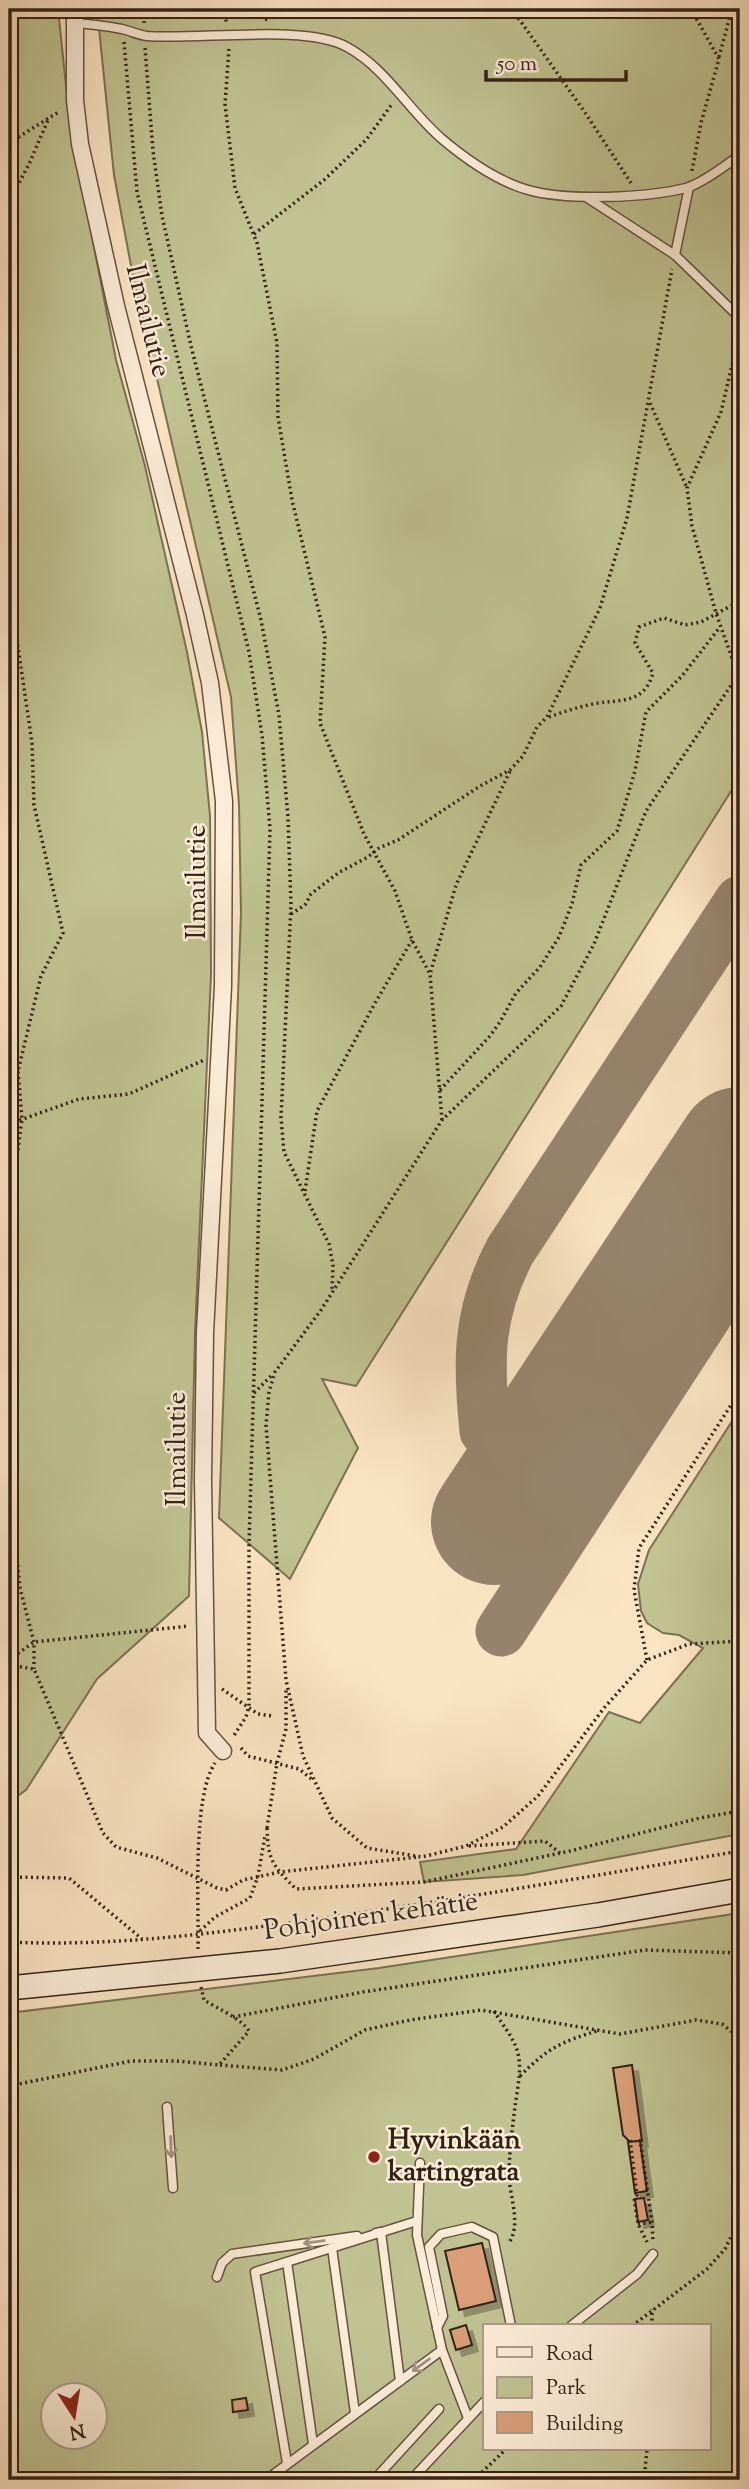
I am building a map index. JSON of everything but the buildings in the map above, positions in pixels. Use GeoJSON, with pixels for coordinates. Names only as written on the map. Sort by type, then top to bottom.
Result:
{"type":"FeatureCollection","features":[{"type":"Feature","properties":{"kind":"main road","name":"Pohjoinen kehätie"},"geometry":{"type":"LineString","coordinates":[[9,1988],[280,1961],[570,1919],[740,1890]]}},
{"type":"Feature","properties":{"kind":"street","name":"Ilmailutie"},"geometry":{"type":"LineString","coordinates":[[75,16],[75,100],[80,144],[96,225],[210,683],[224,801],[223,985],[205,1333],[203,1480],[207,1733],[223,1751]]}},
{"type":"Feature","properties":{"kind":"lane","name":"Ilmailutie"},"geometry":{"type":"LineString","coordinates":[[75,16],[95,24],[144,36],[278,35],[315,37],[346,46],[399,93],[441,138],[492,175],[529,190],[586,197],[689,187],[740,155]]}},
{"type":"Feature","properties":{"kind":"lane"},"geometry":{"type":"LineString","coordinates":[[675,255],[689,187]]}},
{"type":"Feature","properties":{"kind":"lane"},"geometry":{"type":"LineString","coordinates":[[586,197],[675,255],[739,317]]}},
{"type":"Feature","properties":{"kind":"lane"},"geometry":{"type":"LineString","coordinates":[[167,2107],[173,2188]]}},
{"type":"Feature","properties":{"kind":"lane"},"geometry":{"type":"LineString","coordinates":[[420,2164],[417,2235],[442,2350],[468,2418]]}},
{"type":"Feature","properties":{"kind":"lane"},"geometry":{"type":"LineString","coordinates":[[287,2463],[255,2272],[417,2221]]}},
{"type":"Feature","properties":{"kind":"lane"},"geometry":{"type":"LineString","coordinates":[[437,2328],[443,2316],[429,2247],[441,2234],[472,2227],[493,2237],[510,2324]]}},
{"type":"Feature","properties":{"kind":"lane"},"geometry":{"type":"LineString","coordinates":[[217,2277],[222,2263],[232,2254],[381,2232]]}},
{"type":"Feature","properties":{"kind":"lane"},"geometry":{"type":"LineString","coordinates":[[381,2232],[400,2381]]}},
{"type":"Feature","properties":{"kind":"lane"},"geometry":{"type":"LineString","coordinates":[[332,2248],[355,2413]]}},
{"type":"Feature","properties":{"kind":"lane"},"geometry":{"type":"LineString","coordinates":[[574,2324],[637,2274],[653,2254]]}},
{"type":"Feature","properties":{"kind":"lane"},"geometry":{"type":"LineString","coordinates":[[287,2263],[313,2444]]}},
{"type":"Feature","properties":{"kind":"lane"},"geometry":{"type":"LineString","coordinates":[[266,2480],[442,2350]]}},
{"type":"Feature","properties":{"kind":"lane"},"geometry":{"type":"LineString","coordinates":[[411,2480],[483,2403]]}},
{"type":"Feature","properties":{"kind":"lane"},"geometry":{"type":"LineString","coordinates":[[374,2480],[439,2409]]}},
{"type":"Feature","properties":{"kind":"path"},"geometry":{"type":"LineString","coordinates":[[145,9],[144,36],[153,151],[162,216],[191,346],[261,620],[279,715],[288,817],[291,914],[281,1118],[284,1152],[329,1244],[333,1265],[332,1293]]}},
{"type":"Feature","properties":{"kind":"path"},"geometry":{"type":"LineString","coordinates":[[223,9],[229,37],[225,104],[235,188],[254,234],[277,343],[278,416],[292,500],[325,637],[320,723],[364,834],[395,891],[412,940],[429,974],[442,1120]]}},
{"type":"Feature","properties":{"kind":"path"},"geometry":{"type":"LineString","coordinates":[[512,9],[638,194]]}},
{"type":"Feature","properties":{"kind":"path"},"geometry":{"type":"LineString","coordinates":[[691,9],[719,59]]}},
{"type":"Feature","properties":{"kind":"path"},"geometry":{"type":"LineString","coordinates":[[689,187],[701,123],[732,9]]}},
{"type":"Feature","properties":{"kind":"path"},"geometry":{"type":"LineString","coordinates":[[254,234],[324,180],[366,140],[399,93]]}},
{"type":"Feature","properties":{"kind":"path"},"geometry":{"type":"LineString","coordinates":[[9,142],[48,120],[75,100]]}},
{"type":"Feature","properties":{"kind":"path"},"geometry":{"type":"LineString","coordinates":[[9,202],[48,120]]}},
{"type":"Feature","properties":{"kind":"path"},"geometry":{"type":"LineString","coordinates":[[429,974],[456,885],[510,770],[523,756],[537,727],[547,717],[600,608],[627,518],[675,255]]}},
{"type":"Feature","properties":{"kind":"path"},"geometry":{"type":"LineString","coordinates":[[687,488],[721,412],[733,361],[739,317]]}},
{"type":"Feature","properties":{"kind":"path"},"geometry":{"type":"LineString","coordinates":[[254,1393],[275,1372],[332,1293],[442,1120],[561,1006],[594,944],[646,811],[739,673],[716,613],[692,526],[687,488],[649,400]]}},
{"type":"Feature","properties":{"kind":"path"},"geometry":{"type":"LineString","coordinates":[[9,585],[32,743],[34,804],[63,933],[41,976],[19,1071],[22,1119],[16,1165],[9,1182]]}},
{"type":"Feature","properties":{"kind":"path"},"geometry":{"type":"LineString","coordinates":[[547,717],[574,708],[636,696],[649,687],[653,673],[635,643],[639,627],[664,618],[685,625],[701,622],[740,601]]}},
{"type":"Feature","properties":{"kind":"path"},"geometry":{"type":"LineString","coordinates":[[440,1090],[489,1037],[516,993],[540,967],[559,937],[572,904],[581,865],[617,831],[635,771],[646,712],[682,676],[720,627]]}},
{"type":"Feature","properties":{"kind":"path"},"geometry":{"type":"LineString","coordinates":[[291,914],[305,905],[311,894],[338,873],[398,840],[480,786],[510,770]]}},
{"type":"Feature","properties":{"kind":"path"},"geometry":{"type":"LineString","coordinates":[[305,1193],[317,1111],[412,940]]}},
{"type":"Feature","properties":{"kind":"path"},"geometry":{"type":"LineString","coordinates":[[9,1058],[19,1071]]}},
{"type":"Feature","properties":{"kind":"path"},"geometry":{"type":"LineString","coordinates":[[9,1124],[79,1099],[129,1094],[208,1059],[220,1059]]}},
{"type":"Feature","properties":{"kind":"path"},"geometry":{"type":"LineString","coordinates":[[198,1933],[215,1917],[250,1898],[258,1876],[277,1763],[286,1729],[286,1680],[266,1425],[269,1392],[275,1372]]}},
{"type":"Feature","properties":{"kind":"path"},"geometry":{"type":"LineString","coordinates":[[647,1660],[634,1590],[639,1548],[740,1391]]}},
{"type":"Feature","properties":{"kind":"path"},"geometry":{"type":"LineString","coordinates":[[9,1528],[15,1539],[20,1588],[34,1642],[34,1669],[103,1833],[116,1847],[157,1858],[226,1890],[243,1880],[258,1876],[422,1857],[466,1846],[545,1841],[560,1853]]}},
{"type":"Feature","properties":{"kind":"path"},"geometry":{"type":"LineString","coordinates":[[9,1662],[34,1642],[207,1625]]}},
{"type":"Feature","properties":{"kind":"path"},"geometry":{"type":"LineString","coordinates":[[466,1846],[503,1827],[538,1796],[604,1708],[647,1660],[689,1644],[740,1640]]}},
{"type":"Feature","properties":{"kind":"path"},"geometry":{"type":"LineString","coordinates":[[9,1662],[34,1669]]}},
{"type":"Feature","properties":{"kind":"path"},"geometry":{"type":"LineString","coordinates":[[286,1680],[303,1756],[332,1818],[367,1848],[422,1857]]}},
{"type":"Feature","properties":{"kind":"path"},"geometry":{"type":"LineString","coordinates":[[207,1684],[217,1686],[258,1714],[273,1716]]}},
{"type":"Feature","properties":{"kind":"path"},"geometry":{"type":"LineString","coordinates":[[240,1747],[248,1756],[299,1769],[316,1783]]}},
{"type":"Feature","properties":{"kind":"path"},"geometry":{"type":"LineString","coordinates":[[204,1789],[197,1969],[204,2000],[243,2022],[249,2031],[219,2065]]}},
{"type":"Feature","properties":{"kind":"path"},"geometry":{"type":"LineString","coordinates":[[267,1828],[268,1853],[280,1872],[296,1889],[424,1882],[740,1811]]}},
{"type":"Feature","properties":{"kind":"path"},"geometry":{"type":"LineString","coordinates":[[9,1942],[74,1944],[255,1928],[460,1899],[740,1851]]}},
{"type":"Feature","properties":{"kind":"path"},"geometry":{"type":"LineString","coordinates":[[9,1877],[69,1878],[142,1939]]}},
{"type":"Feature","properties":{"kind":"path"},"geometry":{"type":"LineString","coordinates":[[231,2017],[363,1992],[645,1950],[740,1953]]}},
{"type":"Feature","properties":{"kind":"path"},"geometry":{"type":"LineString","coordinates":[[9,2086],[131,2061],[177,2061],[282,2070],[314,2059],[365,2030],[410,2020],[481,2010],[620,2034],[696,2020],[722,2024],[740,2038]]}},
{"type":"Feature","properties":{"kind":"path"},"geometry":{"type":"LineString","coordinates":[[494,2011],[513,2040],[519,2057],[509,2158],[510,2193],[515,2218],[514,2237],[497,2258]]}},
{"type":"Feature","properties":{"kind":"path"},"geometry":{"type":"LineString","coordinates":[[519,2078],[541,2055],[560,2044],[600,2030]]}},
{"type":"Feature","properties":{"kind":"path"},"geometry":{"type":"LineString","coordinates":[[640,2139],[652,2222],[653,2254]]}},
{"type":"Feature","properties":{"kind":"path"},"geometry":{"type":"LineString","coordinates":[[630,2140],[638,2224],[653,2254]]}},
{"type":"Feature","properties":{"kind":"path"},"geometry":{"type":"LineString","coordinates":[[637,2195],[648,2193]]}},
{"type":"Feature","properties":{"kind":"path"},"geometry":{"type":"LineString","coordinates":[[634,2324],[707,2269],[725,2249],[740,2219]]}},
{"type":"Feature","properties":{"kind":"path"},"geometry":{"type":"LineString","coordinates":[[638,2224],[652,2222]]}},
{"type":"Feature","properties":{"kind":"path"},"geometry":{"type":"LineString","coordinates":[[652,2309],[652,2324]]}},
{"type":"Feature","properties":{"kind":"path"},"geometry":{"type":"LineString","coordinates":[[474,2480],[505,2450]]}},
{"type":"Feature","properties":{"kind":"path"},"geometry":{"type":"LineString","coordinates":[[644,2480],[647,2450]]}},
{"type":"Feature","properties":{"kind":"green space"},"geometry":{"type":"Polygon","coordinates":[[[9,9],[58,9],[67,95],[116,360],[145,466],[202,732],[210,816],[211,974],[195,1332],[189,1596],[97,1679],[26,1790],[9,1802],[9,9]]]}},
{"type":"Feature","properties":{"kind":"green space"},"geometry":{"type":"Polygon","coordinates":[[[97,9],[740,9],[740,777],[356,1386],[322,1379],[358,1448],[290,1579],[219,1518],[241,913],[239,805],[231,697],[132,271],[114,175],[97,9]]]}},
{"type":"Feature","properties":{"kind":"green space"},"geometry":{"type":"Polygon","coordinates":[[[740,1409],[740,1834],[523,1875],[424,1882],[420,1862],[516,1849],[609,1712],[640,1723],[703,1648],[679,1635],[663,1633],[647,1623],[641,1611],[638,1584],[649,1550],[740,1409]]]}},
{"type":"Feature","properties":{"kind":"green space","name":"Hyvinkään kartingrata"},"geometry":{"type":"Polygon","coordinates":[[[740,1913],[740,2480],[9,2480],[9,2013],[379,1968],[740,1913]]]}},
{"type":"Feature","properties":{"kind":"taxiway"},"geometry":{"type":"LineString","coordinates":[[531,1466],[485,1431],[481,1383],[482,1339],[491,1296],[499,1274],[510,1251],[740,901]]}},
{"type":"Feature","properties":{"kind":"taxiway"},"geometry":{"type":"LineString","coordinates":[[501,1631],[740,1264]]}},
{"type":"Feature","properties":{"kind":"runway"},"geometry":{"type":"LineString","coordinates":[[494,1522],[740,1150]]}},
{"type":"Feature","properties":{"kind":"place","name":"Hyvinkään kartingrata"},"geometry":{"type":"Point","coordinates":[374,2157]}}]}
